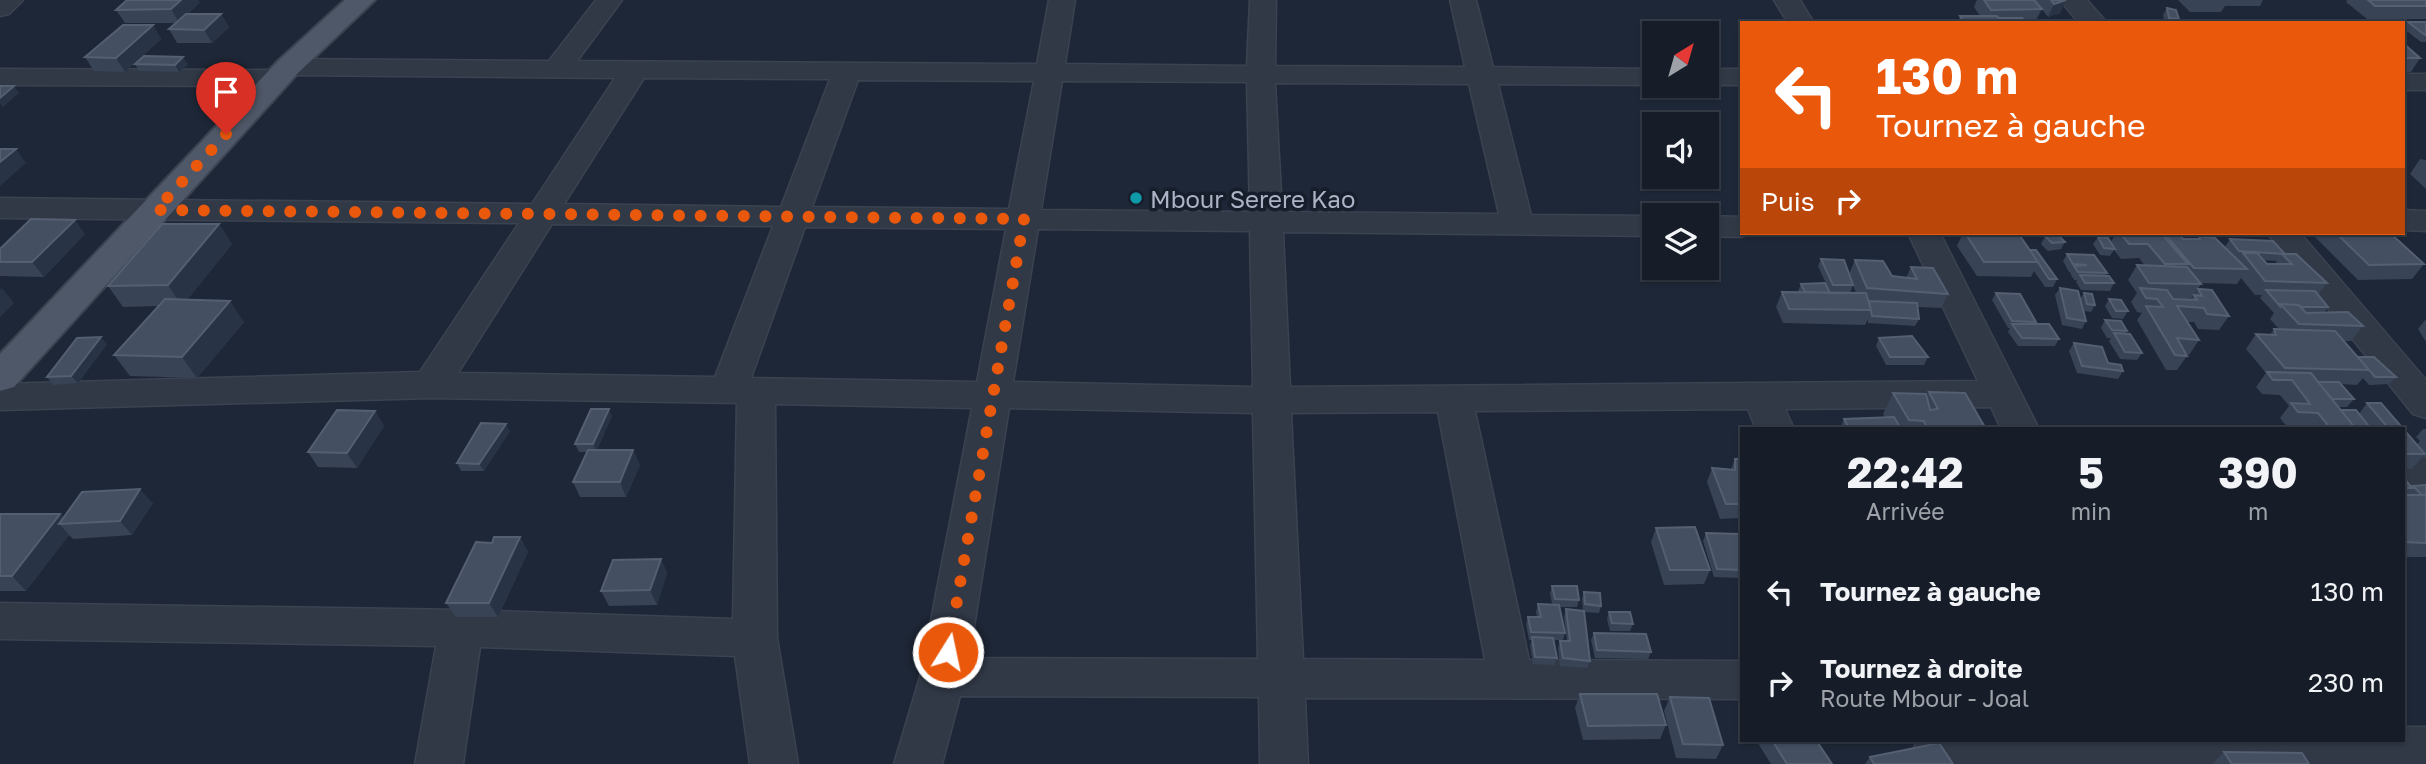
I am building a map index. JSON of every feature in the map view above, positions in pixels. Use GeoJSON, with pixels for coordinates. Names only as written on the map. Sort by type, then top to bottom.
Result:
{"type":"FeatureCollection","features":[{"type":"Feature","properties":{"kind":"main road"},"geometry":{"type":"LineString","coordinates":[[0,378],[283,72],[361,0]]}},
{"type":"Feature","properties":{"kind":"street"},"geometry":{"type":"LineString","coordinates":[[0,8],[10,0]]}},
{"type":"Feature","properties":{"kind":"street"},"geometry":{"type":"LineString","coordinates":[[556,70],[609,0]]}},
{"type":"Feature","properties":{"kind":"street"},"geometry":{"type":"LineString","coordinates":[[918,764],[943,677],[1062,0]]}},
{"type":"Feature","properties":{"kind":"street"},"geometry":{"type":"LineString","coordinates":[[1263,0],[1261,74],[1284,764]]}},
{"type":"Feature","properties":{"kind":"street"},"geometry":{"type":"LineString","coordinates":[[1463,0],[1517,224]]}},
{"type":"Feature","properties":{"kind":"street"},"geometry":{"type":"LineString","coordinates":[[1787,0],[1800,21]]}},
{"type":"Feature","properties":{"kind":"street"},"geometry":{"type":"LineString","coordinates":[[2073,0],[2092,21]]}},
{"type":"Feature","properties":{"kind":"street"},"geometry":{"type":"LineString","coordinates":[[0,77],[556,70],[1642,77]]}},
{"type":"Feature","properties":{"kind":"street"},"geometry":{"type":"LineString","coordinates":[[432,385],[634,71]]}},
{"type":"Feature","properties":{"kind":"street"},"geometry":{"type":"LineString","coordinates":[[774,764],[755,638],[742,392],[793,217],[847,71]]}},
{"type":"Feature","properties":{"kind":"street"},"geometry":{"type":"LineString","coordinates":[[1719,77],[1740,77]]}},
{"type":"Feature","properties":{"kind":"street"},"geometry":{"type":"LineString","coordinates":[[2405,82],[2426,82]]}},
{"type":"Feature","properties":{"kind":"street"},"geometry":{"type":"LineString","coordinates":[[0,208],[1642,226]]}},
{"type":"Feature","properties":{"kind":"street"},"geometry":{"type":"LineString","coordinates":[[2405,220],[2426,220]]}},
{"type":"Feature","properties":{"kind":"street"},"geometry":{"type":"LineString","coordinates":[[1719,226],[1740,227]]}},
{"type":"Feature","properties":{"kind":"street"},"geometry":{"type":"LineString","coordinates":[[1925,235],[2019,427]]}},
{"type":"Feature","properties":{"kind":"street"},"geometry":{"type":"LineString","coordinates":[[2285,235],[2426,405]]}},
{"type":"Feature","properties":{"kind":"street"},"geometry":{"type":"LineString","coordinates":[[0,397],[432,385],[993,397],[1272,400],[1454,398],[1768,413],[2003,394]]}},
{"type":"Feature","properties":{"kind":"street"},"geometry":{"type":"LineString","coordinates":[[1454,398],[1511,679]]}},
{"type":"Feature","properties":{"kind":"street"},"geometry":{"type":"LineString","coordinates":[[2405,472],[2426,473]]}},
{"type":"Feature","properties":{"kind":"street"},"geometry":{"type":"LineString","coordinates":[[0,621],[461,628],[755,638]]}},
{"type":"Feature","properties":{"kind":"street"},"geometry":{"type":"LineString","coordinates":[[439,764],[461,628]]}},
{"type":"Feature","properties":{"kind":"street"},"geometry":{"type":"LineString","coordinates":[[943,677],[1740,680]]}},
{"type":"Feature","properties":{"kind":"street"},"geometry":{"type":"LineString","coordinates":[[1939,751],[2085,742]]}},
{"type":"Feature","properties":{"kind":"building"},"geometry":{"type":"Polygon","coordinates":[[[127,0],[181,0],[171,9],[116,10],[127,0]]]}},
{"type":"Feature","properties":{"kind":"building"},"geometry":{"type":"Polygon","coordinates":[[[1984,0],[2034,0],[2042,9],[1991,10],[1984,0]]]}},
{"type":"Feature","properties":{"kind":"building"},"geometry":{"type":"Polygon","coordinates":[[[2368,0],[2426,0],[2426,6],[2375,6],[2368,0]]]}},
{"type":"Feature","properties":{"kind":"building"},"geometry":{"type":"Polygon","coordinates":[[[2167,8],[2176,10],[2179,19],[2169,18],[2167,8]]]}},
{"type":"Feature","properties":{"kind":"building"},"geometry":{"type":"Polygon","coordinates":[[[186,14],[221,14],[204,30],[169,29],[186,14]]]}},
{"type":"Feature","properties":{"kind":"building"},"geometry":{"type":"Polygon","coordinates":[[[1960,16],[1997,16],[2001,21],[1964,21],[1960,16]]]}},
{"type":"Feature","properties":{"kind":"building"},"geometry":{"type":"Polygon","coordinates":[[[1999,18],[2022,18],[2024,21],[2001,21],[1999,18]]]}},
{"type":"Feature","properties":{"kind":"building"},"geometry":{"type":"Polygon","coordinates":[[[2408,22],[2426,22],[2426,35],[2425,35],[2408,22]]]}},
{"type":"Feature","properties":{"kind":"building"},"geometry":{"type":"Polygon","coordinates":[[[123,25],[153,25],[116,58],[85,57],[123,25]]]}},
{"type":"Feature","properties":{"kind":"building"},"geometry":{"type":"Polygon","coordinates":[[[2405,45],[2420,58],[2405,58],[2405,45]]]}},
{"type":"Feature","properties":{"kind":"building"},"geometry":{"type":"Polygon","coordinates":[[[144,56],[183,57],[175,65],[135,64],[144,56]]]}},
{"type":"Feature","properties":{"kind":"building"},"geometry":{"type":"Polygon","coordinates":[[[0,86],[14,86],[0,98],[0,86]]]}},
{"type":"Feature","properties":{"kind":"building"},"geometry":{"type":"Polygon","coordinates":[[[0,149],[16,149],[0,162],[0,149]]]}},
{"type":"Feature","properties":{"kind":"building"},"geometry":{"type":"Polygon","coordinates":[[[31,219],[75,220],[32,262],[0,262],[0,249],[31,219]]]}},
{"type":"Feature","properties":{"kind":"building"},"geometry":{"type":"Polygon","coordinates":[[[162,224],[219,224],[168,285],[108,286],[162,224]]]}},
{"type":"Feature","properties":{"kind":"building"},"geometry":{"type":"Polygon","coordinates":[[[1966,235],[2019,235],[2038,262],[1984,262],[1966,235]]]}},
{"type":"Feature","properties":{"kind":"building"},"geometry":{"type":"Polygon","coordinates":[[[2058,235],[2065,242],[2052,243],[2045,236],[2058,235]]]}},
{"type":"Feature","properties":{"kind":"building"},"geometry":{"type":"Polygon","coordinates":[[[2122,235],[2163,235],[2188,264],[2165,264],[2148,244],[2129,244],[2122,235]]]}},
{"type":"Feature","properties":{"kind":"building"},"geometry":{"type":"Polygon","coordinates":[[[2166,235],[2180,235],[2183,239],[2200,239],[2199,236],[2215,238],[2247,269],[2194,268],[2166,235]]]}},
{"type":"Feature","properties":{"kind":"building"},"geometry":{"type":"Polygon","coordinates":[[[2338,235],[2392,235],[2424,264],[2369,265],[2338,235]]]}},
{"type":"Feature","properties":{"kind":"building"},"geometry":{"type":"Polygon","coordinates":[[[2098,237],[2108,238],[2115,249],[2104,248],[2098,237]]]}},
{"type":"Feature","properties":{"kind":"building"},"geometry":{"type":"Polygon","coordinates":[[[2230,239],[2273,241],[2285,254],[2239,251],[2230,239]]]}},
{"type":"Feature","properties":{"kind":"building"},"geometry":{"type":"Polygon","coordinates":[[[2030,250],[2036,250],[2057,279],[2049,279],[2030,250]]]}},
{"type":"Feature","properties":{"kind":"building"},"geometry":{"type":"Polygon","coordinates":[[[2243,253],[2257,253],[2267,264],[2292,264],[2282,254],[2296,254],[2327,283],[2265,281],[2243,253]]]}},
{"type":"Feature","properties":{"kind":"building"},"geometry":{"type":"Polygon","coordinates":[[[2067,254],[2094,255],[2107,273],[2078,272],[2074,266],[2087,265],[2073,264],[2067,254]]]}},
{"type":"Feature","properties":{"kind":"building"},"geometry":{"type":"Polygon","coordinates":[[[1821,259],[1844,260],[1853,285],[1833,285],[1821,259]]]}},
{"type":"Feature","properties":{"kind":"building"},"geometry":{"type":"Polygon","coordinates":[[[1855,260],[1883,261],[1892,276],[1917,279],[1911,267],[1933,268],[1948,294],[1867,288],[1855,260]]]}},
{"type":"Feature","properties":{"kind":"building"},"geometry":{"type":"Polygon","coordinates":[[[2137,265],[2187,267],[2201,284],[2149,283],[2137,265]]]}},
{"type":"Feature","properties":{"kind":"building"},"geometry":{"type":"Polygon","coordinates":[[[2080,275],[2109,276],[2114,283],[2085,283],[2080,275]]]}},
{"type":"Feature","properties":{"kind":"building"},"geometry":{"type":"Polygon","coordinates":[[[1825,283],[1830,293],[1805,292],[1801,284],[1825,283]]]}},
{"type":"Feature","properties":{"kind":"building"},"geometry":{"type":"Polygon","coordinates":[[[2060,288],[2078,291],[2086,321],[2067,318],[2060,288]]]}},
{"type":"Feature","properties":{"kind":"building"},"geometry":{"type":"Polygon","coordinates":[[[2140,288],[2167,290],[2173,299],[2197,300],[2194,295],[2202,296],[2198,289],[2212,290],[2229,316],[2207,314],[2204,308],[2177,306],[2199,340],[2177,338],[2187,356],[2175,355],[2146,306],[2163,307],[2157,299],[2146,298],[2140,288]]]}},
{"type":"Feature","properties":{"kind":"building"},"geometry":{"type":"Polygon","coordinates":[[[2266,290],[2315,291],[2328,307],[2280,306],[2266,290]]]}},
{"type":"Feature","properties":{"kind":"building"},"geometry":{"type":"Polygon","coordinates":[[[1782,292],[1866,293],[1871,310],[1789,309],[1782,292]]]}},
{"type":"Feature","properties":{"kind":"building"},"geometry":{"type":"Polygon","coordinates":[[[1996,293],[2020,294],[2036,322],[2012,321],[1996,293]]]}},
{"type":"Feature","properties":{"kind":"building"},"geometry":{"type":"Polygon","coordinates":[[[2084,293],[2092,294],[2095,305],[2087,304],[2084,293]]]}},
{"type":"Feature","properties":{"kind":"building"},"geometry":{"type":"Polygon","coordinates":[[[165,299],[230,301],[182,357],[114,355],[165,299]]]}},
{"type":"Feature","properties":{"kind":"building"},"geometry":{"type":"Polygon","coordinates":[[[2109,299],[2121,300],[2128,311],[2116,311],[2109,299]]]}},
{"type":"Feature","properties":{"kind":"building"},"geometry":{"type":"Polygon","coordinates":[[[1869,301],[1917,303],[1919,319],[1872,316],[1869,301]]]}},
{"type":"Feature","properties":{"kind":"building"},"geometry":{"type":"Polygon","coordinates":[[[2280,304],[2299,305],[2306,313],[2348,312],[2363,326],[2299,324],[2280,304]]]}},
{"type":"Feature","properties":{"kind":"building"},"geometry":{"type":"Polygon","coordinates":[[[2105,320],[2121,321],[2127,331],[2112,330],[2105,320]]]}},
{"type":"Feature","properties":{"kind":"building"},"geometry":{"type":"Polygon","coordinates":[[[2012,324],[2049,324],[2059,339],[2022,338],[2012,324]]]}},
{"type":"Feature","properties":{"kind":"building"},"geometry":{"type":"Polygon","coordinates":[[[2274,329],[2335,331],[2369,370],[2285,368],[2256,334],[2276,335],[2274,329]]]}},
{"type":"Feature","properties":{"kind":"building"},"geometry":{"type":"Polygon","coordinates":[[[2114,333],[2130,334],[2142,353],[2125,352],[2114,333]]]}},
{"type":"Feature","properties":{"kind":"building"},"geometry":{"type":"Polygon","coordinates":[[[1912,336],[1928,357],[1890,357],[1879,338],[1912,336]]]}},
{"type":"Feature","properties":{"kind":"building"},"geometry":{"type":"Polygon","coordinates":[[[101,337],[71,376],[47,377],[77,338],[101,337]]]}},
{"type":"Feature","properties":{"kind":"building"},"geometry":{"type":"Polygon","coordinates":[[[2074,343],[2102,347],[2108,363],[2121,365],[2123,371],[2082,366],[2074,343]]]}},
{"type":"Feature","properties":{"kind":"building"},"geometry":{"type":"Polygon","coordinates":[[[2358,357],[2374,357],[2396,377],[2375,377],[2358,357]]]}},
{"type":"Feature","properties":{"kind":"building"},"geometry":{"type":"Polygon","coordinates":[[[2267,372],[2311,373],[2354,427],[2329,427],[2318,413],[2298,412],[2291,403],[2310,404],[2292,380],[2273,380],[2267,372]]]}},
{"type":"Feature","properties":{"kind":"building"},"geometry":{"type":"Polygon","coordinates":[[[2318,382],[2339,382],[2354,399],[2332,399],[2318,382]]]}},
{"type":"Feature","properties":{"kind":"building"},"geometry":{"type":"Polygon","coordinates":[[[1929,392],[1965,393],[1985,427],[1926,427],[1924,421],[1909,420],[1893,393],[1926,394],[1930,410],[1938,409],[1929,392]]]}},
{"type":"Feature","properties":{"kind":"building"},"geometry":{"type":"Polygon","coordinates":[[[2367,403],[2381,403],[2402,427],[2387,427],[2367,403]]]}},
{"type":"Feature","properties":{"kind":"building"},"geometry":{"type":"Polygon","coordinates":[[[591,409],[609,409],[593,444],[575,444],[591,409]]]}},
{"type":"Feature","properties":{"kind":"building"},"geometry":{"type":"Polygon","coordinates":[[[337,410],[375,411],[347,453],[308,452],[337,410]]]}},
{"type":"Feature","properties":{"kind":"building"},"geometry":{"type":"Polygon","coordinates":[[[2341,410],[2356,410],[2369,427],[2354,427],[2341,410]]]}},
{"type":"Feature","properties":{"kind":"building"},"geometry":{"type":"Polygon","coordinates":[[[1894,417],[1900,427],[1848,427],[1844,419],[1894,417]]]}},
{"type":"Feature","properties":{"kind":"building"},"geometry":{"type":"Polygon","coordinates":[[[481,423],[506,424],[479,464],[457,463],[481,423]]]}},
{"type":"Feature","properties":{"kind":"building"},"geometry":{"type":"Polygon","coordinates":[[[2405,431],[2425,454],[2405,454],[2405,431]]]}},
{"type":"Feature","properties":{"kind":"building"},"geometry":{"type":"Polygon","coordinates":[[[588,450],[633,450],[620,482],[573,482],[588,450]]]}},
{"type":"Feature","properties":{"kind":"building"},"geometry":{"type":"Polygon","coordinates":[[[1735,459],[1740,459],[1740,504],[1726,504],[1712,468],[1735,470],[1735,459]]]}},
{"type":"Feature","properties":{"kind":"building"},"geometry":{"type":"Polygon","coordinates":[[[2426,485],[2426,495],[2422,495],[2413,486],[2426,485]]]}},
{"type":"Feature","properties":{"kind":"building"},"geometry":{"type":"Polygon","coordinates":[[[140,489],[120,521],[59,524],[82,492],[140,489]]]}},
{"type":"Feature","properties":{"kind":"building"},"geometry":{"type":"Polygon","coordinates":[[[2405,495],[2426,495],[2426,543],[2405,542],[2405,495]]]}},
{"type":"Feature","properties":{"kind":"building"},"geometry":{"type":"Polygon","coordinates":[[[0,514],[60,514],[12,576],[0,576],[0,514]]]}},
{"type":"Feature","properties":{"kind":"building"},"geometry":{"type":"Polygon","coordinates":[[[1695,527],[1710,570],[1670,570],[1656,528],[1695,527]]]}},
{"type":"Feature","properties":{"kind":"building"},"geometry":{"type":"Polygon","coordinates":[[[1706,533],[1739,534],[1740,570],[1717,569],[1706,533]]]}},
{"type":"Feature","properties":{"kind":"building"},"geometry":{"type":"Polygon","coordinates":[[[494,537],[520,537],[489,603],[446,603],[476,542],[492,543],[494,537]]]}},
{"type":"Feature","properties":{"kind":"building"},"geometry":{"type":"Polygon","coordinates":[[[661,559],[650,590],[601,591],[613,560],[661,559]]]}},
{"type":"Feature","properties":{"kind":"building"},"geometry":{"type":"Polygon","coordinates":[[[1552,586],[1577,586],[1579,600],[1555,599],[1552,586]]]}},
{"type":"Feature","properties":{"kind":"building"},"geometry":{"type":"Polygon","coordinates":[[[1584,592],[1600,593],[1601,606],[1585,604],[1584,592]]]}},
{"type":"Feature","properties":{"kind":"building"},"geometry":{"type":"Polygon","coordinates":[[[1538,604],[1559,605],[1565,633],[1531,632],[1528,617],[1541,617],[1538,604]]]}},
{"type":"Feature","properties":{"kind":"building"},"geometry":{"type":"Polygon","coordinates":[[[1566,609],[1584,611],[1590,661],[1563,658],[1560,641],[1570,641],[1566,609]]]}},
{"type":"Feature","properties":{"kind":"building"},"geometry":{"type":"Polygon","coordinates":[[[1609,612],[1630,612],[1633,624],[1612,623],[1609,612]]]}},
{"type":"Feature","properties":{"kind":"building"},"geometry":{"type":"Polygon","coordinates":[[[1594,633],[1646,634],[1651,652],[1597,650],[1594,633]]]}},
{"type":"Feature","properties":{"kind":"building"},"geometry":{"type":"Polygon","coordinates":[[[1532,637],[1553,638],[1557,658],[1535,657],[1532,637]]]}},
{"type":"Feature","properties":{"kind":"building"},"geometry":{"type":"Polygon","coordinates":[[[1580,694],[1657,694],[1666,725],[1588,726],[1580,694]]]}},
{"type":"Feature","properties":{"kind":"building"},"geometry":{"type":"Polygon","coordinates":[[[1670,697],[1709,698],[1723,745],[1683,744],[1670,697]]]}},
{"type":"Feature","properties":{"kind":"building"},"geometry":{"type":"Polygon","coordinates":[[[1773,742],[1817,742],[1832,764],[1787,764],[1773,742]]]}},
{"type":"Feature","properties":{"kind":"building"},"geometry":{"type":"Polygon","coordinates":[[[1939,743],[1953,764],[1874,764],[1870,757],[1939,743]]]}},
{"type":"Feature","properties":{"kind":"building"},"geometry":{"type":"Polygon","coordinates":[[[2224,752],[2302,753],[2309,764],[2232,764],[2224,752]]]}},
{"type":"Feature","properties":{"kind":"place","name":"Mbour Serere Kao"},"geometry":{"type":"Point","coordinates":[1136,198]}},
{"type":"Feature","properties":{"kind":"route"},"geometry":{"type":"LineString","coordinates":[[226,134],[156,210],[1024,219],[948,652]]}}]}
